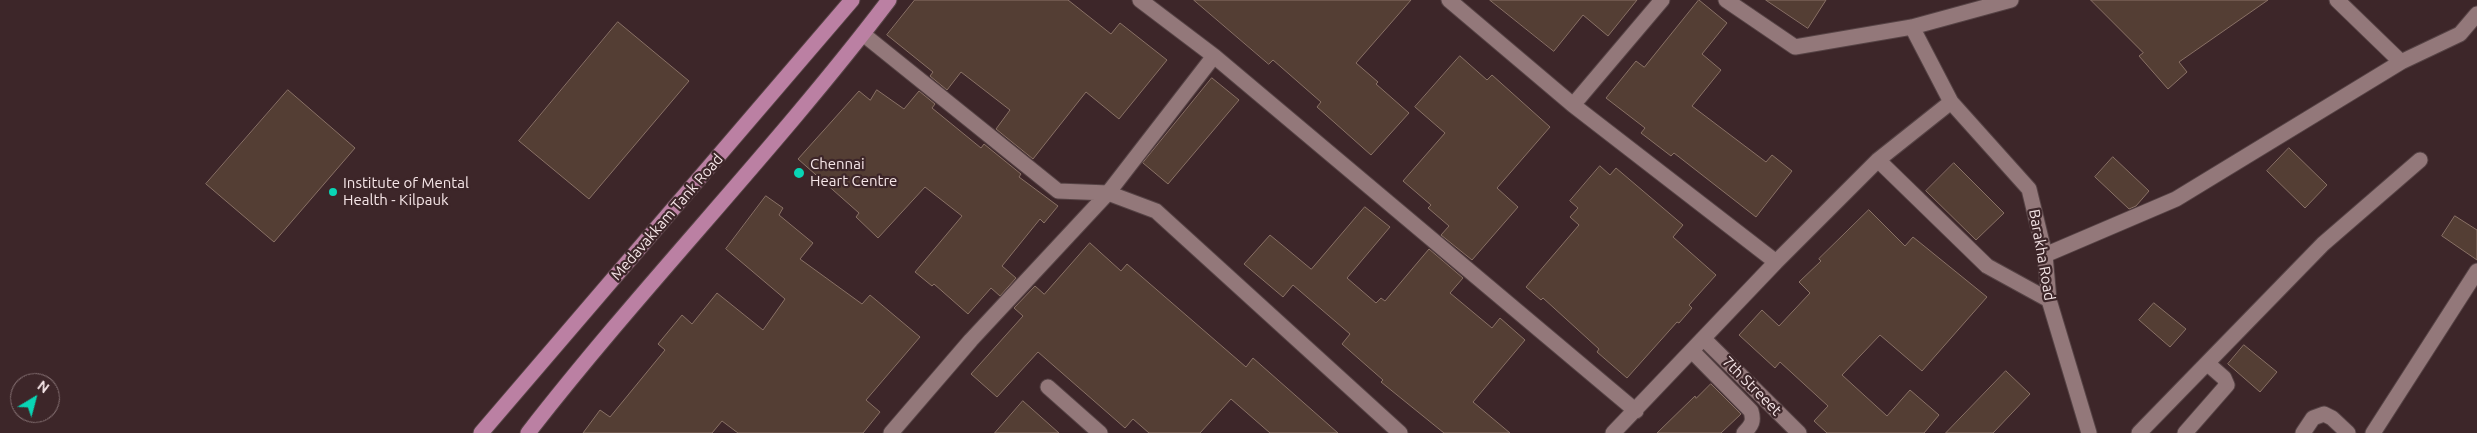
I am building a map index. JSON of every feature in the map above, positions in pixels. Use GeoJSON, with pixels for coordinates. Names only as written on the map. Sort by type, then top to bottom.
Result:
{"type":"FeatureCollection","features":[{"type":"Feature","properties":{"kind":"main road","name":"Medavakkam Tank Road"},"geometry":{"type":"LineString","coordinates":[[481,433],[852,0]]}},
{"type":"Feature","properties":{"kind":"main road","name":"Medavakkam Tank Road"},"geometry":{"type":"LineString","coordinates":[[528,433],[571,378],[863,34],[889,0]]}},
{"type":"Feature","properties":{"kind":"street"},"geometry":{"type":"LineString","coordinates":[[1140,0],[1214,56],[1636,411]]}},
{"type":"Feature","properties":{"kind":"street"},"geometry":{"type":"LineString","coordinates":[[1449,0],[1573,105],[1776,262]]}},
{"type":"Feature","properties":{"kind":"street"},"geometry":{"type":"LineString","coordinates":[[1573,105],[1662,0]]}},
{"type":"Feature","properties":{"kind":"street"},"geometry":{"type":"LineString","coordinates":[[1726,0],[1796,47],[1912,27],[2011,0]]}},
{"type":"Feature","properties":{"kind":"street"},"geometry":{"type":"LineString","coordinates":[[2337,0],[2401,62]]}},
{"type":"Feature","properties":{"kind":"street"},"geometry":{"type":"LineString","coordinates":[[2045,255],[2176,199],[2401,62],[2460,34],[2477,14]]}},
{"type":"Feature","properties":{"kind":"street","name":"Barakha Road"},"geometry":{"type":"LineString","coordinates":[[1912,27],[1950,102],[2029,189],[2045,255],[2049,300],[2089,433]]}},
{"type":"Feature","properties":{"kind":"street"},"geometry":{"type":"LineString","coordinates":[[863,34],[1058,191],[1108,193],[1156,211],[1400,433]]}},
{"type":"Feature","properties":{"kind":"street"},"geometry":{"type":"LineString","coordinates":[[891,433],[971,340],[1108,193],[1214,56]]}},
{"type":"Feature","properties":{"kind":"street"},"geometry":{"type":"LineString","coordinates":[[1613,433],[1776,262],[1878,160],[1950,102]]}},
{"type":"Feature","properties":{"kind":"street"},"geometry":{"type":"LineString","coordinates":[[1878,160],[1987,266],[2049,300]]}},
{"type":"Feature","properties":{"kind":"street"},"geometry":{"type":"LineString","coordinates":[[2140,433],[2323,244],[2420,160]]}},
{"type":"Feature","properties":{"kind":"street"},"geometry":{"type":"LineString","coordinates":[[2373,433],[2477,271]]}},
{"type":"Feature","properties":{"kind":"street","name":"7th Streeet"},"geometry":{"type":"LineString","coordinates":[[1704,339],[1799,433]]}},
{"type":"Feature","properties":{"kind":"street"},"geometry":{"type":"LineString","coordinates":[[1692,352],[1751,411],[1753,419],[1751,426],[1744,433]]}},
{"type":"Feature","properties":{"kind":"street"},"geometry":{"type":"LineString","coordinates":[[2185,433],[2227,385],[2224,378],[2208,364]]}},
{"type":"Feature","properties":{"kind":"street"},"geometry":{"type":"LineString","coordinates":[[1048,386],[1100,433]]}},
{"type":"Feature","properties":{"kind":"street"},"geometry":{"type":"LineString","coordinates":[[2303,433],[2313,418],[2324,414],[2332,418],[2348,433]]}},
{"type":"Feature","properties":{"kind":"building"},"geometry":{"type":"Polygon","coordinates":[[[915,0],[1068,0],[1111,34],[1120,23],[1167,60],[1119,119],[1086,92],[1033,159],[996,129],[1010,110],[961,72],[947,90],[930,76],[933,72],[887,35],[915,0]]]}},
{"type":"Feature","properties":{"kind":"building"},"geometry":{"type":"Polygon","coordinates":[[[1194,0],[1411,0],[1356,63],[1378,82],[1376,84],[1409,113],[1371,155],[1317,107],[1321,102],[1273,60],[1269,64],[1194,0]]]}},
{"type":"Feature","properties":{"kind":"building"},"geometry":{"type":"Polygon","coordinates":[[[1490,0],[1637,0],[1608,36],[1583,15],[1554,51],[1490,0]]]}},
{"type":"Feature","properties":{"kind":"building"},"geometry":{"type":"Polygon","coordinates":[[[1699,0],[1727,23],[1702,54],[1721,70],[1692,106],[1766,162],[1772,155],[1792,171],[1756,217],[1674,153],[1671,156],[1641,133],[1645,128],[1606,98],[1636,61],[1644,67],[1699,0]]]}},
{"type":"Feature","properties":{"kind":"building"},"geometry":{"type":"Polygon","coordinates":[[[1766,0],[1826,0],[1808,28],[1766,0]]]}},
{"type":"Feature","properties":{"kind":"building"},"geometry":{"type":"Polygon","coordinates":[[[2091,0],[2268,0],[2179,62],[2187,72],[2168,89],[2139,56],[2143,53],[2091,0]]]}},
{"type":"Feature","properties":{"kind":"building"},"geometry":{"type":"Polygon","coordinates":[[[618,22],[689,81],[589,199],[519,141],[618,22]]]}},
{"type":"Feature","properties":{"kind":"building"},"geometry":{"type":"Polygon","coordinates":[[[1460,56],[1487,80],[1492,75],[1550,127],[1497,188],[1518,207],[1472,260],[1441,235],[1449,226],[1428,208],[1431,205],[1403,181],[1445,133],[1415,107],[1460,56]]]}},
{"type":"Feature","properties":{"kind":"building"},"geometry":{"type":"Polygon","coordinates":[[[1212,78],[1239,100],[1168,184],[1143,163],[1212,78]]]}},
{"type":"Feature","properties":{"kind":"building"},"geometry":{"type":"Polygon","coordinates":[[[288,90],[355,148],[274,242],[206,184],[288,90]]]}},
{"type":"Feature","properties":{"kind":"building"},"geometry":{"type":"Polygon","coordinates":[[[877,90],[904,109],[919,91],[935,104],[932,108],[981,148],[984,144],[1021,174],[1019,177],[1058,206],[1044,223],[1040,219],[1002,266],[1016,278],[1000,296],[991,288],[968,314],[934,284],[932,286],[915,272],[962,216],[925,187],[878,238],[856,217],[859,213],[798,159],[859,91],[870,100],[877,90]]]}},
{"type":"Feature","properties":{"kind":"building"},"geometry":{"type":"Polygon","coordinates":[[[2289,148],[2327,185],[2305,208],[2267,171],[2289,148]]]}},
{"type":"Feature","properties":{"kind":"building"},"geometry":{"type":"Polygon","coordinates":[[[2113,157],[2149,191],[2136,206],[2129,209],[2095,177],[2113,157]]]}},
{"type":"Feature","properties":{"kind":"building"},"geometry":{"type":"Polygon","coordinates":[[[1954,163],[2004,213],[1976,240],[1926,191],[1954,163]]]}},
{"type":"Feature","properties":{"kind":"building"},"geometry":{"type":"Polygon","coordinates":[[[1600,166],[1610,175],[1616,168],[1683,225],[1673,237],[1716,275],[1689,305],[1692,308],[1627,378],[1597,352],[1599,349],[1543,298],[1541,300],[1526,287],[1579,225],[1570,217],[1578,208],[1570,201],[1600,166]]]}},
{"type":"Feature","properties":{"kind":"building"},"geometry":{"type":"Polygon","coordinates":[[[766,196],[783,208],[779,215],[813,243],[800,259],[862,304],[870,295],[920,337],[866,400],[880,412],[863,433],[738,433],[722,421],[712,433],[583,433],[600,410],[610,417],[665,350],[658,344],[682,315],[692,324],[717,293],[763,330],[785,299],[726,249],[766,196]]]}},
{"type":"Feature","properties":{"kind":"building"},"geometry":{"type":"Polygon","coordinates":[[[1365,207],[1390,227],[1347,278],[1376,303],[1381,298],[1385,301],[1429,249],[1463,278],[1450,293],[1492,328],[1500,318],[1525,340],[1473,402],[1510,433],[1444,433],[1381,382],[1383,380],[1342,344],[1350,334],[1293,285],[1283,297],[1244,264],[1270,235],[1311,269],[1365,207]]]}},
{"type":"Feature","properties":{"kind":"building"},"geometry":{"type":"Polygon","coordinates":[[[1869,210],[1905,246],[1913,237],[1987,297],[1922,371],[1880,335],[1842,375],[1887,416],[1910,390],[1939,415],[1924,433],[1827,433],[1814,421],[1828,406],[1780,362],[1775,368],[1739,335],[1762,310],[1779,326],[1810,293],[1799,282],[1821,261],[1819,259],[1869,210]]]}},
{"type":"Feature","properties":{"kind":"building"},"geometry":{"type":"Polygon","coordinates":[[[2455,216],[2477,230],[2477,260],[2442,236],[2455,216]]]}},
{"type":"Feature","properties":{"kind":"building"},"geometry":{"type":"Polygon","coordinates":[[[1090,243],[1121,271],[1127,264],[1246,367],[1253,358],[1338,433],[1270,433],[1231,399],[1200,433],[1149,433],[1133,419],[1125,428],[1038,352],[997,397],[971,374],[1023,316],[1014,308],[1035,286],[1044,294],[1090,243]]]}},
{"type":"Feature","properties":{"kind":"building"},"geometry":{"type":"Polygon","coordinates":[[[2154,303],[2186,329],[2170,347],[2139,320],[2154,303]]]}},
{"type":"Feature","properties":{"kind":"building"},"geometry":{"type":"Polygon","coordinates":[[[2244,345],[2277,372],[2260,392],[2228,364],[2244,345]]]}},
{"type":"Feature","properties":{"kind":"building"},"geometry":{"type":"Polygon","coordinates":[[[2006,371],[2030,394],[1993,433],[1946,433],[2006,371]]]}},
{"type":"Feature","properties":{"kind":"building"},"geometry":{"type":"Polygon","coordinates":[[[1711,384],[1741,414],[1721,433],[1657,433],[1695,396],[1696,398],[1711,384]]]}},
{"type":"Feature","properties":{"kind":"building"},"geometry":{"type":"Polygon","coordinates":[[[1023,401],[1059,433],[995,433],[1023,401]]]}},
{"type":"Feature","properties":{"kind":"place","name":"Chennai Heart Centre"},"geometry":{"type":"Point","coordinates":[799,173]}},
{"type":"Feature","properties":{"kind":"place","name":"Institute of Mental Health - Kilpauk"},"geometry":{"type":"Point","coordinates":[333,192]}}]}
